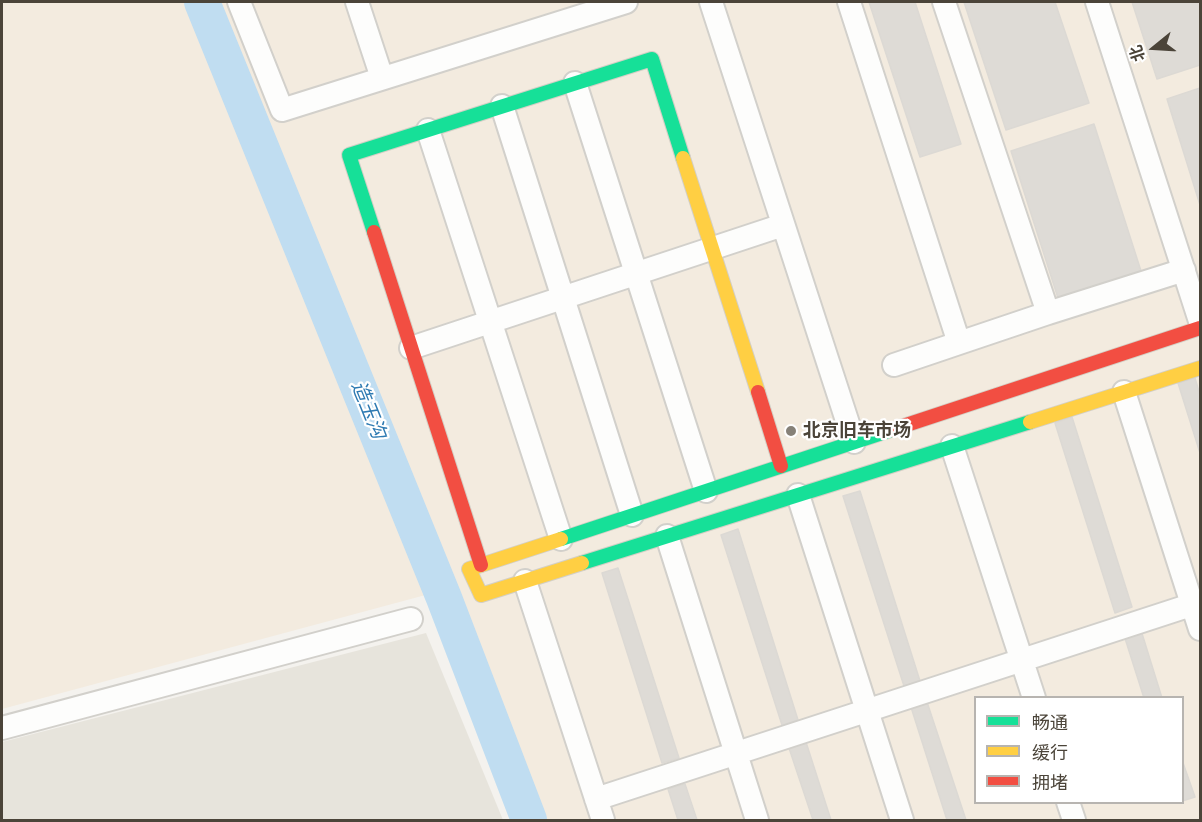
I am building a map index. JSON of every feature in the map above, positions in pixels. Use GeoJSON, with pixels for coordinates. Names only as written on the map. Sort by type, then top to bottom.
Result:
{"type":"FeatureCollection","features":[{"type":"Feature","properties":{"kind":"street"},"geometry":{"type":"LineString","coordinates":[[239,2],[282,110],[626,2]]}},
{"type":"Feature","properties":{"kind":"street"},"geometry":{"type":"LineString","coordinates":[[357,2],[382,78]]}},
{"type":"Feature","properties":{"kind":"street"},"geometry":{"type":"LineString","coordinates":[[711,2],[854,442]]}},
{"type":"Feature","properties":{"kind":"street"},"geometry":{"type":"LineString","coordinates":[[849,2],[959,343]]}},
{"type":"Feature","properties":{"kind":"street"},"geometry":{"type":"LineString","coordinates":[[944,2],[1048,313]]}},
{"type":"Feature","properties":{"kind":"street"},"geometry":{"type":"LineString","coordinates":[[1096,2],[1200,321]]}},
{"type":"Feature","properties":{"kind":"street"},"geometry":{"type":"LineString","coordinates":[[481,565],[349,155],[652,59],[781,466]]}},
{"type":"Feature","properties":{"kind":"street"},"geometry":{"type":"LineString","coordinates":[[575,83],[706,491]]}},
{"type":"Feature","properties":{"kind":"street"},"geometry":{"type":"LineString","coordinates":[[502,106],[632,515]]}},
{"type":"Feature","properties":{"kind":"street"},"geometry":{"type":"LineString","coordinates":[[428,130],[561,539]]}},
{"type":"Feature","properties":{"kind":"street"},"geometry":{"type":"LineString","coordinates":[[411,348],[783,225]]}},
{"type":"Feature","properties":{"kind":"street"},"geometry":{"type":"LineString","coordinates":[[894,365],[1184,270]]}},
{"type":"Feature","properties":{"kind":"street"},"geometry":{"type":"LineString","coordinates":[[1200,328],[469,569],[481,596],[1200,368]]}},
{"type":"Feature","properties":{"kind":"street"},"geometry":{"type":"LineString","coordinates":[[1124,392],[1196,603],[1200,629]]}},
{"type":"Feature","properties":{"kind":"street"},"geometry":{"type":"LineString","coordinates":[[952,446],[1033,696]]}},
{"type":"Feature","properties":{"kind":"street"},"geometry":{"type":"LineString","coordinates":[[798,495],[902,820]]}},
{"type":"Feature","properties":{"kind":"street"},"geometry":{"type":"LineString","coordinates":[[667,536],[757,820]]}},
{"type":"Feature","properties":{"kind":"street"},"geometry":{"type":"LineString","coordinates":[[525,581],[603,820]]}},
{"type":"Feature","properties":{"kind":"street"},"geometry":{"type":"LineString","coordinates":[[596,799],[1196,603]]}},
{"type":"Feature","properties":{"kind":"street"},"geometry":{"type":"LineString","coordinates":[[2,728],[411,619]]}},
{"type":"Feature","properties":{"kind":"street"},"geometry":{"type":"LineString","coordinates":[[1069,804],[1074,820]]}},
{"type":"Feature","properties":{"kind":"shaded area"},"geometry":{"type":"Polygon","coordinates":[[[2,2],[194,2],[433,593],[2,709],[2,2]]]}},
{"type":"Feature","properties":{"kind":"shaded area","name":"北京旧车市场"},"geometry":{"type":"Polygon","coordinates":[[[208,2],[1200,2],[1200,820],[537,820],[208,2]]]}},
{"type":"Feature","properties":{"kind":"shaded area"},"geometry":{"type":"Polygon","coordinates":[[[426,633],[503,820],[2,820],[2,742],[426,633]]]}},
{"type":"Feature","properties":{"kind":"building"},"geometry":{"type":"Polygon","coordinates":[[[869,2],[915,2],[961,144],[920,157],[869,2]]]}},
{"type":"Feature","properties":{"kind":"building"},"geometry":{"type":"Polygon","coordinates":[[[964,2],[1055,2],[1089,103],[1006,130],[964,2]]]}},
{"type":"Feature","properties":{"kind":"building"},"geometry":{"type":"Polygon","coordinates":[[[1132,2],[1200,2],[1200,65],[1157,79],[1132,2]]]}},
{"type":"Feature","properties":{"kind":"building"},"geometry":{"type":"Polygon","coordinates":[[[1200,88],[1200,205],[1167,99],[1200,88]]]}},
{"type":"Feature","properties":{"kind":"building"},"geometry":{"type":"Polygon","coordinates":[[[1094,124],[1141,271],[1058,298],[1011,151],[1094,124]]]}},
{"type":"Feature","properties":{"kind":"building"},"geometry":{"type":"Polygon","coordinates":[[[1195,378],[1200,395],[1200,453],[1178,383],[1195,378]]]}},
{"type":"Feature","properties":{"kind":"building"},"geometry":{"type":"Polygon","coordinates":[[[1072,417],[1132,607],[1115,613],[1055,423],[1072,417]]]}},
{"type":"Feature","properties":{"kind":"building"},"geometry":{"type":"Polygon","coordinates":[[[860,491],[920,681],[904,686],[843,496],[860,491]]]}},
{"type":"Feature","properties":{"kind":"building"},"geometry":{"type":"Polygon","coordinates":[[[738,529],[798,720],[782,725],[721,535],[738,529]]]}},
{"type":"Feature","properties":{"kind":"building"},"geometry":{"type":"Polygon","coordinates":[[[618,568],[679,758],[662,763],[602,573],[618,568]]]}},
{"type":"Feature","properties":{"kind":"building"},"geometry":{"type":"Polygon","coordinates":[[[1140,627],[1161,696],[1143,696],[1123,632],[1140,627]]]}},
{"type":"Feature","properties":{"kind":"building"},"geometry":{"type":"Polygon","coordinates":[[[926,699],[966,820],[947,820],[910,704],[926,699]]]}},
{"type":"Feature","properties":{"kind":"building"},"geometry":{"type":"Polygon","coordinates":[[[805,739],[831,820],[813,820],[788,745],[805,739]]]}},
{"type":"Feature","properties":{"kind":"building"},"geometry":{"type":"Polygon","coordinates":[[[1184,766],[1195,797],[1184,800],[1184,766]]]}},
{"type":"Feature","properties":{"kind":"building"},"geometry":{"type":"Polygon","coordinates":[[[685,784],[697,820],[678,820],[668,789],[685,784]]]}},
{"type":"Feature","properties":{"kind":"waterway","name":"造玉沟"},"geometry":{"type":"LineString","coordinates":[[202,2],[444,598],[529,820]]}},
{"type":"Feature","properties":{"kind":"traffic: fast"},"geometry":{"type":"LineString","coordinates":[[374,232],[349,155],[652,59],[683,158]]}},
{"type":"Feature","properties":{"kind":"traffic: fast"},"geometry":{"type":"LineString","coordinates":[[582,563],[1030,422]]}},
{"type":"Feature","properties":{"kind":"traffic: fast"},"geometry":{"type":"LineString","coordinates":[[561,539],[891,430]]}},
{"type":"Feature","properties":{"kind":"traffic: slow"},"geometry":{"type":"LineString","coordinates":[[683,158],[758,392]]}},
{"type":"Feature","properties":{"kind":"traffic: slow"},"geometry":{"type":"LineString","coordinates":[[1030,422],[1200,368]]}},
{"type":"Feature","properties":{"kind":"traffic: slow"},"geometry":{"type":"LineString","coordinates":[[561,539],[469,569],[481,595],[582,563]]}},
{"type":"Feature","properties":{"kind":"traffic: jam"},"geometry":{"type":"LineString","coordinates":[[374,232],[481,565]]}},
{"type":"Feature","properties":{"kind":"traffic: jam"},"geometry":{"type":"LineString","coordinates":[[891,430],[1200,328]]}},
{"type":"Feature","properties":{"kind":"traffic: jam"},"geometry":{"type":"LineString","coordinates":[[758,392],[781,466]]}},
{"type":"Feature","properties":{"kind":"place","name":"北京旧车市场"},"geometry":{"type":"Point","coordinates":[791,431]}}]}
